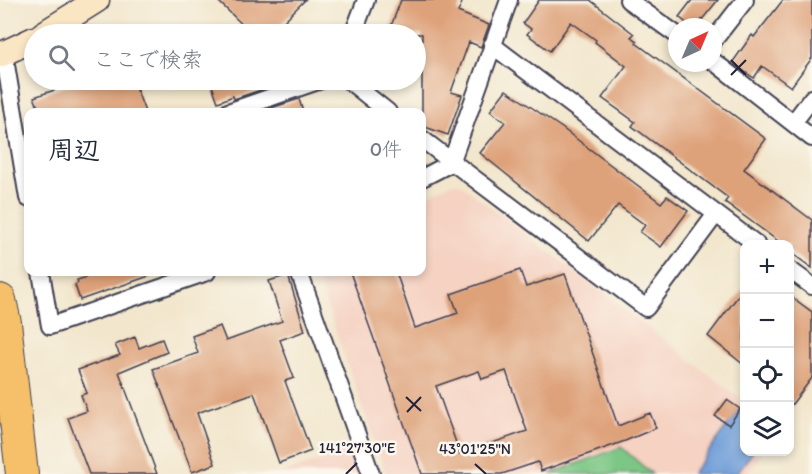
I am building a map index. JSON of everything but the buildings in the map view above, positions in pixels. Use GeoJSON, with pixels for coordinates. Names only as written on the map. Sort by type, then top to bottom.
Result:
{"type":"FeatureCollection","features":[{"type":"Feature","properties":{"kind":"highway"},"geometry":{"type":"LineString","coordinates":[[0,300],[22,474]]}},
{"type":"Feature","properties":{"kind":"street"},"geometry":{"type":"LineString","coordinates":[[60,24],[97,0]]}},
{"type":"Feature","properties":{"kind":"street"},"geometry":{"type":"LineString","coordinates":[[357,24],[366,0]]}},
{"type":"Feature","properties":{"kind":"street"},"geometry":{"type":"LineString","coordinates":[[426,176],[452,163],[509,0]]}},
{"type":"Feature","properties":{"kind":"street"},"geometry":{"type":"LineString","coordinates":[[628,0],[668,29]]}},
{"type":"Feature","properties":{"kind":"street"},"geometry":{"type":"LineString","coordinates":[[722,29],[745,0]]}},
{"type":"Feature","properties":{"kind":"street"},"geometry":{"type":"LineString","coordinates":[[24,44],[2,54],[24,167]]}},
{"type":"Feature","properties":{"kind":"street"},"geometry":{"type":"LineString","coordinates":[[492,45],[751,240]]}},
{"type":"Feature","properties":{"kind":"street"},"geometry":{"type":"LineString","coordinates":[[722,68],[812,138]]}},
{"type":"Feature","properties":{"kind":"street"},"geometry":{"type":"LineString","coordinates":[[240,108],[292,90]]}},
{"type":"Feature","properties":{"kind":"street"},"geometry":{"type":"LineString","coordinates":[[360,90],[383,108]]}},
{"type":"Feature","properties":{"kind":"street"},"geometry":{"type":"LineString","coordinates":[[794,123],[812,98]]}},
{"type":"Feature","properties":{"kind":"street"},"geometry":{"type":"LineString","coordinates":[[426,142],[646,308],[716,214]]}},
{"type":"Feature","properties":{"kind":"street"},"geometry":{"type":"LineString","coordinates":[[794,273],[812,286]]}},
{"type":"Feature","properties":{"kind":"street"},"geometry":{"type":"LineString","coordinates":[[42,276],[50,326],[195,276]]}},
{"type":"Feature","properties":{"kind":"street"},"geometry":{"type":"LineString","coordinates":[[300,276],[371,474]]}},
{"type":"Feature","properties":{"kind":"shaded area"},"geometry":{"type":"Polygon","coordinates":[[[452,183],[459,183],[740,398],[740,456],[760,456],[746,474],[386,474],[316,276],[426,276],[426,196],[452,183]]]}},
{"type":"Feature","properties":{"kind":"shaded area"},"geometry":{"type":"Polygon","coordinates":[[[349,451],[357,474],[280,474],[349,451]]]}},
{"type":"Feature","properties":{"kind":"green space"},"geometry":{"type":"Polygon","coordinates":[[[621,447],[652,474],[550,474],[621,447]]]}},
{"type":"Feature","properties":{"kind":"water"},"geometry":{"type":"Polygon","coordinates":[[[740,409],[740,456],[750,456],[736,474],[692,474],[740,409]]]}}]}
